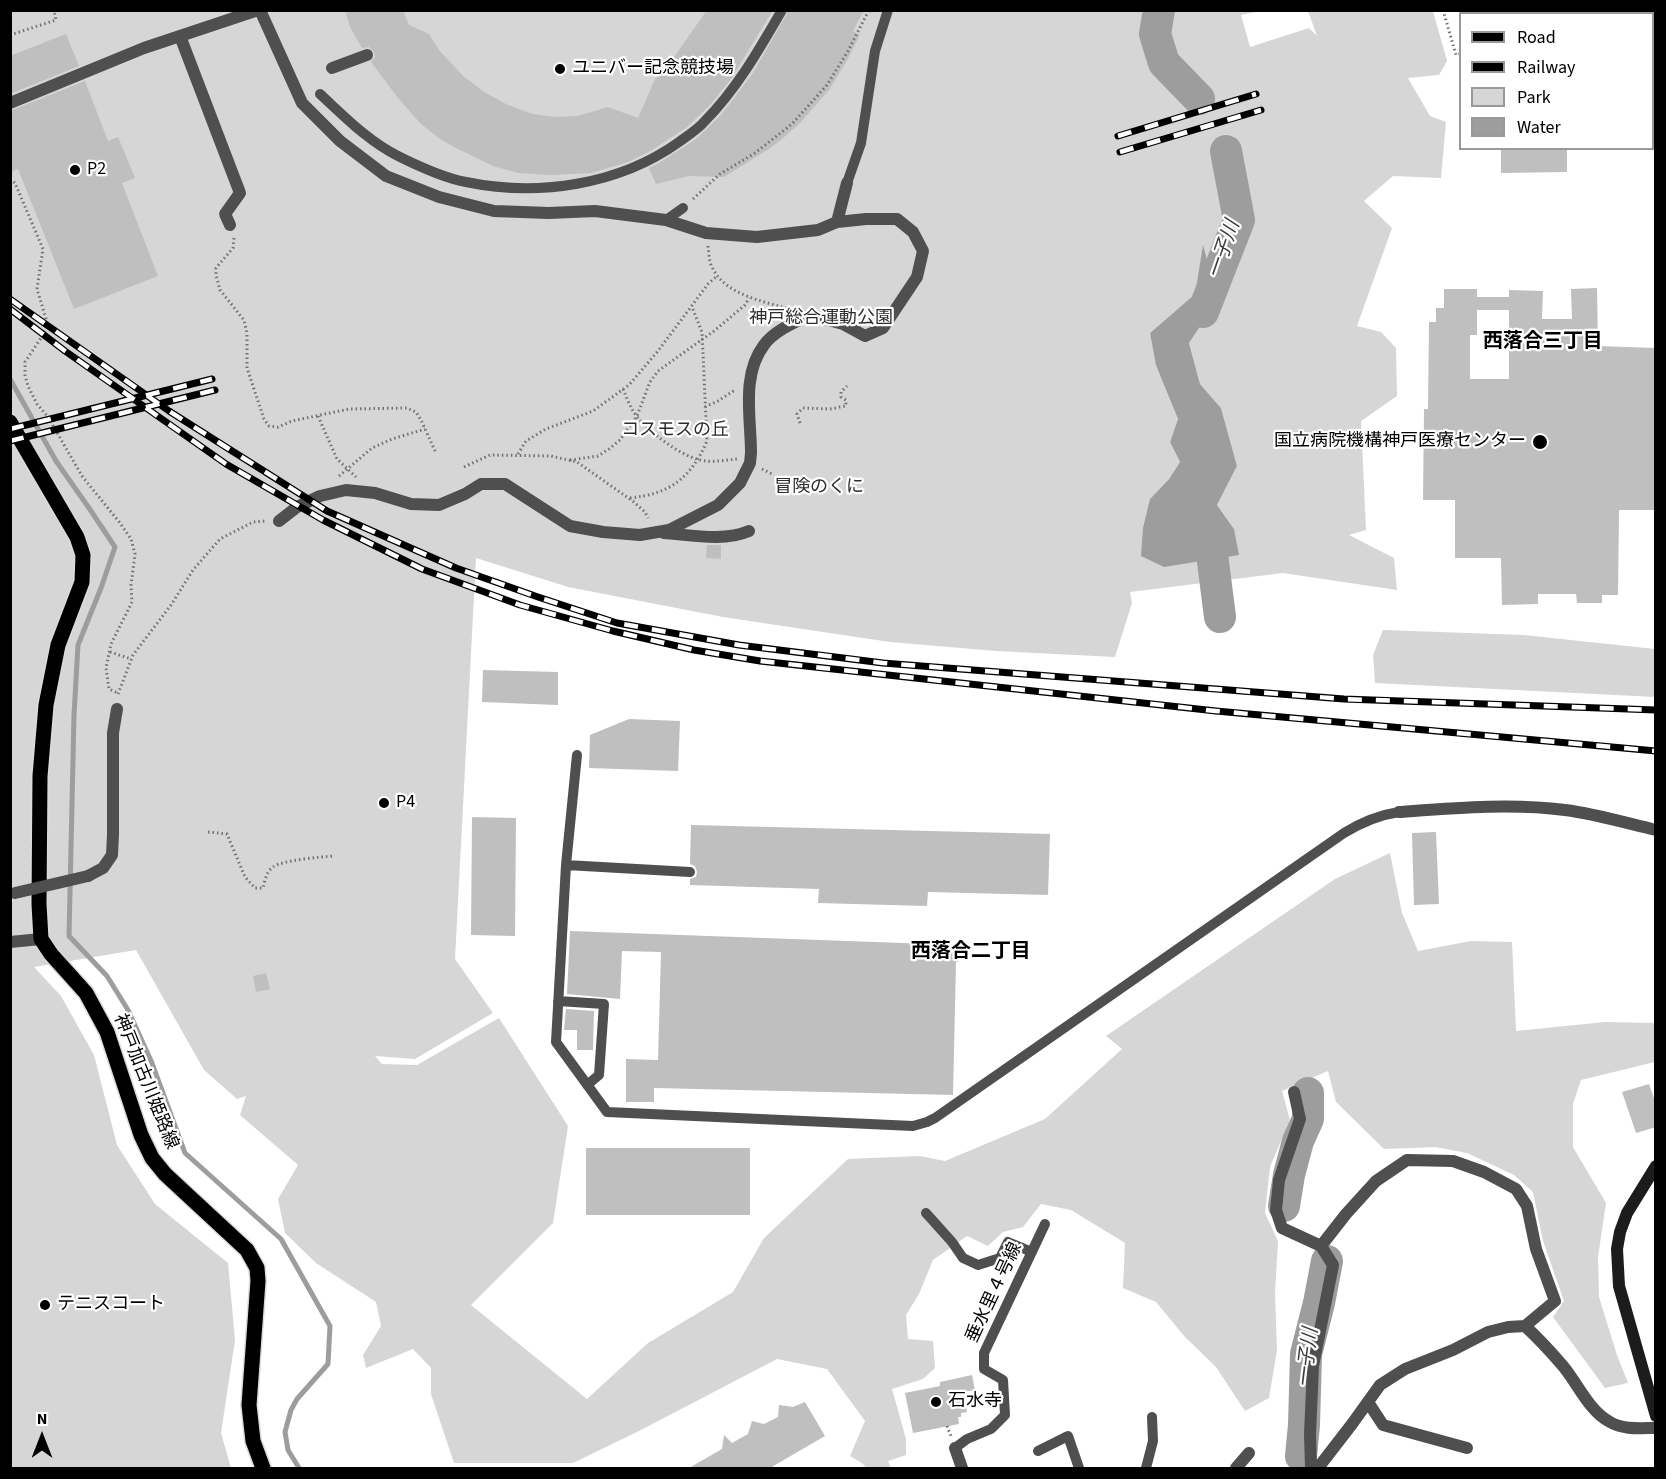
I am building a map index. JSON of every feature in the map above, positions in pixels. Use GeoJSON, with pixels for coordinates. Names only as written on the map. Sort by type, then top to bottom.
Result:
{"type":"FeatureCollection","features":[{"type":"Feature","properties":{"kind":"main road"},"geometry":{"type":"LineString","coordinates":[[10,422],[77,537],[83,555],[82,582],[58,645],[47,695],[40,776],[41,939]]}},
{"type":"Feature","properties":{"kind":"main road","name":"神戸加古川姫路線"},"geometry":{"type":"LineString","coordinates":[[41,939],[51,954],[86,993],[107,1032],[138,1126],[153,1158],[165,1174],[247,1250],[256,1268],[258,1281],[249,1405],[253,1441],[263,1468]]}},
{"type":"Feature","properties":{"kind":"street"},"geometry":{"type":"LineString","coordinates":[[10,103],[144,48],[259,10],[302,103],[340,141],[386,176],[439,197],[494,211],[549,213],[595,211],[666,220],[706,233],[758,237],[818,230],[837,222],[897,219],[913,232],[923,251],[917,277],[883,328],[865,336],[843,324],[810,315],[789,325],[765,344],[754,362],[749,386],[750,464],[740,483],[718,505],[669,530],[640,535],[570,526],[505,484],[482,484],[439,505],[411,504],[375,493],[346,490],[320,495],[297,507],[279,521]]}},
{"type":"Feature","properties":{"kind":"street"},"geometry":{"type":"LineString","coordinates":[[180,36],[240,193],[225,214],[230,225]]}},
{"type":"Feature","properties":{"kind":"street"},"geometry":{"type":"LineString","coordinates":[[332,68],[366,55]]}},
{"type":"Feature","properties":{"kind":"street"},"geometry":{"type":"LineString","coordinates":[[837,222],[847,183]]}},
{"type":"Feature","properties":{"kind":"street"},"geometry":{"type":"LineString","coordinates":[[653,532],[738,536],[749,531]]}},
{"type":"Feature","properties":{"kind":"street"},"geometry":{"type":"LineString","coordinates":[[13,893],[88,876],[103,868],[112,855],[113,733],[117,709]]}},
{"type":"Feature","properties":{"kind":"street"},"geometry":{"type":"LineString","coordinates":[[1399,812],[1521,807],[1566,810],[1656,830]]}},
{"type":"Feature","properties":{"kind":"street"},"geometry":{"type":"LineString","coordinates":[[10,942],[41,939]]}},
{"type":"Feature","properties":{"kind":"street"},"geometry":{"type":"LineString","coordinates":[[1294,1092],[1300,1119],[1279,1180],[1276,1210],[1282,1228],[1321,1246],[1333,1265],[1313,1366],[1311,1468]]}},
{"type":"Feature","properties":{"kind":"street"},"geometry":{"type":"LineString","coordinates":[[1318,1468],[1380,1385],[1405,1369],[1488,1332],[1525,1326],[1555,1301],[1536,1249],[1527,1206],[1516,1189],[1484,1172],[1453,1161],[1407,1160],[1376,1181],[1321,1246]]}},
{"type":"Feature","properties":{"kind":"street"},"geometry":{"type":"LineString","coordinates":[[1656,1166],[1627,1213],[1617,1249],[1619,1286],[1656,1416]]}},
{"type":"Feature","properties":{"kind":"street"},"geometry":{"type":"LineString","coordinates":[[1525,1326],[1563,1365],[1599,1414],[1612,1424],[1656,1428]]}},
{"type":"Feature","properties":{"kind":"street"},"geometry":{"type":"LineString","coordinates":[[1368,1402],[1383,1425],[1467,1448]]}},
{"type":"Feature","properties":{"kind":"street"},"geometry":{"type":"LineString","coordinates":[[955,1448],[962,1468]]}},
{"type":"Feature","properties":{"kind":"street"},"geometry":{"type":"LineString","coordinates":[[1236,1468],[1249,1453]]}},
{"type":"Feature","properties":{"kind":"lane"},"geometry":{"type":"LineString","coordinates":[[320,94],[354,127],[380,146],[414,164],[447,177],[483,185],[527,188],[584,183],[624,172],[651,159],[703,124],[730,94],[782,10]]}},
{"type":"Feature","properties":{"kind":"lane"},"geometry":{"type":"LineString","coordinates":[[847,183],[861,143],[875,51],[888,10]]}},
{"type":"Feature","properties":{"kind":"lane"},"geometry":{"type":"LineString","coordinates":[[666,220],[683,208]]}},
{"type":"Feature","properties":{"kind":"lane"},"geometry":{"type":"LineString","coordinates":[[577,755],[566,865],[556,1042],[607,1112],[906,1127],[921,1125],[935,1118],[1356,825],[1381,815],[1399,812]]}},
{"type":"Feature","properties":{"kind":"lane"},"geometry":{"type":"LineString","coordinates":[[566,865],[690,872]]}},
{"type":"Feature","properties":{"kind":"lane"},"geometry":{"type":"LineString","coordinates":[[558,1001],[604,1004],[599,1075],[587,1085]]}},
{"type":"Feature","properties":{"kind":"lane"},"geometry":{"type":"LineString","coordinates":[[926,1213],[963,1258],[978,1265],[1000,1258],[1008,1242],[1032,1252]]}},
{"type":"Feature","properties":{"kind":"lane","name":"垂水里４号線"},"geometry":{"type":"LineString","coordinates":[[955,1448],[967,1438],[991,1428],[1005,1415],[1003,1380],[984,1369],[984,1353],[1045,1224]]}},
{"type":"Feature","properties":{"kind":"lane"},"geometry":{"type":"LineString","coordinates":[[1146,1468],[1153,1441],[1152,1417]]}},
{"type":"Feature","properties":{"kind":"lane"},"geometry":{"type":"LineString","coordinates":[[1038,1451],[1068,1436],[1079,1468]]}},
{"type":"Feature","properties":{"kind":"path"},"geometry":{"type":"LineString","coordinates":[[10,35],[56,20],[54,11],[56,10]]}},
{"type":"Feature","properties":{"kind":"path"},"geometry":{"type":"LineString","coordinates":[[683,208],[720,174],[755,153],[792,124],[827,85],[869,10]]}},
{"type":"Feature","properties":{"kind":"path"},"geometry":{"type":"LineString","coordinates":[[1443,10],[1456,55],[1459,54]]}},
{"type":"Feature","properties":{"kind":"path"},"geometry":{"type":"LineString","coordinates":[[10,179],[15,183],[44,249],[37,289],[47,322],[43,335],[25,362],[28,386],[82,476],[131,539],[135,554],[131,585],[132,602],[111,644],[106,668],[110,689],[118,694],[133,655],[171,605],[193,570],[220,539],[253,522],[279,521]]}},
{"type":"Feature","properties":{"kind":"path"},"geometry":{"type":"LineString","coordinates":[[230,225],[235,239],[233,248],[216,268],[216,275],[220,290],[244,320],[247,333],[247,368],[264,419],[269,426],[278,427],[292,421],[349,409],[407,408],[416,412],[436,453]]}},
{"type":"Feature","properties":{"kind":"path"},"geometry":{"type":"LineString","coordinates":[[706,233],[712,268],[721,281],[749,298],[810,315]]}},
{"type":"Feature","properties":{"kind":"path"},"geometry":{"type":"LineString","coordinates":[[518,454],[526,441],[546,429],[593,411],[629,385],[658,351],[708,284],[717,276]]}},
{"type":"Feature","properties":{"kind":"path"},"geometry":{"type":"LineString","coordinates":[[570,460],[598,456],[620,440],[637,416],[650,382],[658,371],[703,339],[745,305],[749,298]]}},
{"type":"Feature","properties":{"kind":"path"},"geometry":{"type":"LineString","coordinates":[[630,498],[646,497],[673,486],[684,477],[707,441],[703,339],[692,306]]}},
{"type":"Feature","properties":{"kind":"path"},"geometry":{"type":"LineString","coordinates":[[705,407],[751,379]]}},
{"type":"Feature","properties":{"kind":"path"},"geometry":{"type":"LineString","coordinates":[[800,423],[797,414],[803,408],[830,409],[846,406],[846,400],[841,397],[841,392],[847,386]]}},
{"type":"Feature","properties":{"kind":"path"},"geometry":{"type":"LineString","coordinates":[[623,389],[633,412],[645,425],[684,454],[710,461],[738,459],[751,451]]}},
{"type":"Feature","properties":{"kind":"path"},"geometry":{"type":"LineString","coordinates":[[318,416],[338,459]]}},
{"type":"Feature","properties":{"kind":"path"},"geometry":{"type":"LineString","coordinates":[[320,495],[347,468],[372,448],[425,429]]}},
{"type":"Feature","properties":{"kind":"path"},"geometry":{"type":"LineString","coordinates":[[464,467],[490,455],[550,456],[577,462],[630,498],[645,512],[653,532]]}},
{"type":"Feature","properties":{"kind":"path"},"geometry":{"type":"LineString","coordinates":[[110,652],[131,659]]}},
{"type":"Feature","properties":{"kind":"path"},"geometry":{"type":"LineString","coordinates":[[208,832],[227,834],[245,877],[255,888],[263,888],[267,874],[273,866],[290,861],[334,856]]}},
{"type":"Feature","properties":{"kind":"green space","name":"神戸総合運動公園"},"geometry":{"type":"Polygon","coordinates":[[[10,11],[1260,11],[1241,15],[1250,47],[1309,28],[1317,36],[1308,11],[1433,11],[1447,61],[1439,75],[1408,78],[1430,116],[1446,122],[1441,178],[1393,176],[1364,201],[1392,228],[1357,326],[1381,332],[1396,348],[1397,396],[1361,421],[1366,530],[1349,535],[1394,558],[1397,590],[1283,573],[1130,592],[1132,603],[1115,657],[996,651],[890,642],[723,617],[568,587],[476,558],[455,959],[493,1013],[415,1059],[375,1056],[382,1064],[417,1065],[499,1018],[568,1126],[553,1223],[471,1305],[587,1399],[648,1343],[733,1292],[764,1238],[848,1159],[919,1156],[945,1161],[1045,1119],[1122,1049],[1106,1036],[1335,879],[1390,853],[1402,913],[1418,951],[1471,941],[1512,942],[1516,1031],[1605,1022],[1655,1023],[1655,1062],[1581,1080],[1573,1104],[1573,1147],[1606,1203],[1598,1257],[1599,1297],[1628,1383],[1605,1388],[1553,1317],[1564,1301],[1543,1241],[1533,1192],[1514,1175],[1467,1153],[1435,1147],[1384,1149],[1336,1102],[1328,1071],[1282,1091],[1290,1120],[1270,1167],[1265,1213],[1278,1241],[1275,1293],[1277,1350],[1269,1398],[1245,1411],[1216,1367],[1185,1337],[1156,1302],[1123,1288],[1125,1243],[1071,1210],[1041,1204],[1023,1227],[1003,1232],[988,1246],[967,1236],[933,1260],[919,1294],[906,1315],[908,1339],[933,1341],[935,1368],[923,1379],[892,1389],[906,1439],[906,1455],[888,1461],[891,1468],[866,1468],[850,1456],[865,1421],[827,1369],[777,1359],[573,1463],[454,1463],[431,1394],[431,1368],[413,1349],[366,1368],[363,1355],[381,1326],[376,1302],[316,1263],[285,1233],[278,1199],[298,1165],[240,1115],[246,1096],[237,1099],[204,1070],[136,950],[34,967],[61,996],[94,1055],[117,1145],[155,1204],[228,1263],[235,1340],[221,1433],[231,1468],[11,1468],[10,11]],[[1203,247],[1195,294],[1150,333],[1178,419],[1170,442],[1180,462],[1169,479],[1150,499],[1234,529],[1217,505],[1237,466],[1221,408],[1200,384],[1189,343],[1203,322],[1203,247]]]}},
{"type":"Feature","properties":{"kind":"green space"},"geometry":{"type":"Polygon","coordinates":[[[1383,630],[1524,635],[1655,649],[1655,697],[1375,683],[1373,655],[1383,630]]]}},
{"type":"Feature","properties":{"kind":"water"},"geometry":{"type":"Polygon","coordinates":[[[1203,245],[1216,293],[1203,322],[1189,343],[1200,384],[1221,408],[1237,466],[1217,505],[1234,529],[1239,555],[1164,567],[1141,556],[1143,528],[1150,499],[1169,479],[1180,462],[1170,442],[1178,419],[1156,365],[1150,333],[1195,294],[1203,245]]]}},
{"type":"Feature","properties":{"kind":"building"},"geometry":{"type":"Polygon","coordinates":[[[345,10],[403,10],[409,25],[429,34],[439,50],[463,76],[484,92],[519,109],[533,114],[556,117],[578,116],[608,107],[638,118],[655,79],[670,63],[707,10],[773,10],[731,79],[710,105],[687,127],[652,150],[628,162],[591,173],[550,175],[518,173],[493,166],[440,139],[421,124],[371,62],[375,57],[374,52],[369,47],[362,48],[350,27],[345,10]]]}},
{"type":"Feature","properties":{"kind":"building"},"geometry":{"type":"Polygon","coordinates":[[[789,10],[864,10],[853,31],[860,35],[829,90],[799,124],[782,139],[724,177],[689,176],[656,184],[649,168],[696,139],[721,115],[753,73],[789,10]]]}},
{"type":"Feature","properties":{"kind":"building"},"geometry":{"type":"Polygon","coordinates":[[[66,34],[79,66],[10,94],[10,56],[66,34]]]}},
{"type":"Feature","properties":{"kind":"building","name":"P2"},"geometry":{"type":"Polygon","coordinates":[[[85,81],[108,141],[118,137],[135,178],[122,183],[158,276],[74,309],[18,169],[11,172],[10,111],[85,81]]]}},
{"type":"Feature","properties":{"kind":"building"},"geometry":{"type":"Polygon","coordinates":[[[1501,150],[1567,150],[1567,172],[1501,173],[1501,150]]]}},
{"type":"Feature","properties":{"kind":"building","name":"国立病院機構神戸医療センター"},"geometry":{"type":"Polygon","coordinates":[[[1597,288],[1598,346],[1656,348],[1656,510],[1619,510],[1618,595],[1602,595],[1602,603],[1577,603],[1576,594],[1538,594],[1538,604],[1502,605],[1501,558],[1455,558],[1455,500],[1423,500],[1424,409],[1428,409],[1429,322],[1436,322],[1436,308],[1444,308],[1444,289],[1477,289],[1477,297],[1509,297],[1509,290],[1543,291],[1542,319],[1572,319],[1571,289],[1597,288]],[[1477,310],[1477,335],[1470,335],[1470,379],[1509,379],[1509,310],[1477,310]]]}},
{"type":"Feature","properties":{"kind":"building"},"geometry":{"type":"Polygon","coordinates":[[[707,545],[721,545],[721,559],[706,558],[707,545]]]}},
{"type":"Feature","properties":{"kind":"building"},"geometry":{"type":"Polygon","coordinates":[[[483,670],[558,672],[558,705],[482,702],[483,670]]]}},
{"type":"Feature","properties":{"kind":"building"},"geometry":{"type":"Polygon","coordinates":[[[629,719],[680,721],[678,771],[589,768],[590,735],[629,719]]]}},
{"type":"Feature","properties":{"kind":"building"},"geometry":{"type":"Polygon","coordinates":[[[472,817],[516,818],[515,936],[471,935],[472,817]]]}},
{"type":"Feature","properties":{"kind":"building"},"geometry":{"type":"Polygon","coordinates":[[[691,825],[1050,834],[1048,895],[928,892],[927,906],[818,903],[819,889],[690,885],[690,879],[696,877],[697,872],[695,866],[690,864],[691,825]]]}},
{"type":"Feature","properties":{"kind":"building"},"geometry":{"type":"Polygon","coordinates":[[[1436,832],[1439,904],[1414,905],[1412,833],[1436,832]]]}},
{"type":"Feature","properties":{"kind":"building"},"geometry":{"type":"Polygon","coordinates":[[[570,931],[958,945],[953,1095],[654,1088],[654,1102],[626,1102],[626,1059],[658,1060],[661,952],[622,951],[620,999],[567,994],[570,931]]]}},
{"type":"Feature","properties":{"kind":"building"},"geometry":{"type":"Polygon","coordinates":[[[266,973],[270,989],[256,992],[253,976],[266,973]]]}},
{"type":"Feature","properties":{"kind":"building"},"geometry":{"type":"Polygon","coordinates":[[[566,1009],[594,1011],[593,1050],[577,1050],[577,1030],[564,1030],[566,1009]]]}},
{"type":"Feature","properties":{"kind":"building"},"geometry":{"type":"Polygon","coordinates":[[[1649,1084],[1656,1104],[1656,1127],[1636,1133],[1622,1092],[1649,1084]]]}},
{"type":"Feature","properties":{"kind":"building"},"geometry":{"type":"Polygon","coordinates":[[[586,1148],[750,1148],[750,1215],[586,1215],[586,1148]]]}},
{"type":"Feature","properties":{"kind":"building","name":"石水寺"},"geometry":{"type":"Polygon","coordinates":[[[972,1375],[975,1390],[963,1392],[967,1412],[961,1413],[961,1417],[958,1417],[959,1424],[913,1433],[905,1393],[940,1386],[940,1382],[972,1375]]]}},
{"type":"Feature","properties":{"kind":"building"},"geometry":{"type":"Polygon","coordinates":[[[805,1402],[825,1436],[770,1468],[689,1468],[722,1449],[724,1435],[732,1443],[748,1434],[752,1421],[764,1424],[778,1417],[779,1405],[793,1407],[805,1402]]]}},
{"type":"Feature","properties":{"kind":"waterway","name":"一子川"},"geometry":{"type":"LineString","coordinates":[[1159,10],[1155,34],[1164,63],[1199,99]]}},
{"type":"Feature","properties":{"kind":"waterway","name":"一子川"},"geometry":{"type":"LineString","coordinates":[[1203,312],[1239,220],[1226,151]]}},
{"type":"Feature","properties":{"kind":"waterway"},"geometry":{"type":"LineString","coordinates":[[10,379],[56,461],[115,547],[78,645],[74,715],[69,936],[107,976],[128,1010],[152,1063],[185,1153],[281,1239],[330,1326],[328,1364],[297,1399],[291,1410],[285,1432],[288,1450],[299,1468]]}},
{"type":"Feature","properties":{"kind":"waterway","name":"一子川"},"geometry":{"type":"LineString","coordinates":[[1211,546],[1220,617]]}},
{"type":"Feature","properties":{"kind":"waterway","name":"一子川"},"geometry":{"type":"LineString","coordinates":[[1284,1206],[1298,1141],[1308,1119],[1308,1093]]}},
{"type":"Feature","properties":{"kind":"waterway","name":"一子川"},"geometry":{"type":"LineString","coordinates":[[1301,1456],[1306,1354],[1327,1261]]}},
{"type":"Feature","properties":{"kind":"railway"},"geometry":{"type":"LineString","coordinates":[[1118,136],[1256,94]]}},
{"type":"Feature","properties":{"kind":"railway"},"geometry":{"type":"LineString","coordinates":[[1120,152],[1261,110]]}},
{"type":"Feature","properties":{"kind":"railway"},"geometry":{"type":"LineString","coordinates":[[10,299],[169,411],[327,511],[456,568],[617,623],[739,645],[883,663],[1344,699],[1656,710]]}},
{"type":"Feature","properties":{"kind":"railway"},"geometry":{"type":"LineString","coordinates":[[10,309],[65,351],[226,464],[323,520],[422,569],[520,605],[613,631],[694,650],[760,661],[1216,711],[1656,751]]}},
{"type":"Feature","properties":{"kind":"railway"},"geometry":{"type":"LineString","coordinates":[[10,429],[212,379]]}},
{"type":"Feature","properties":{"kind":"railway"},"geometry":{"type":"LineString","coordinates":[[10,441],[215,390]]}},
{"type":"Feature","properties":{"kind":"place","name":"ユニバー記念競技場"},"geometry":{"type":"Point","coordinates":[560,69]}},
{"type":"Feature","properties":{"kind":"place","name":"P2"},"geometry":{"type":"Point","coordinates":[75,170]}},
{"type":"Feature","properties":{"kind":"place","name":"国立病院機構神戸医療センター"},"geometry":{"type":"Point","coordinates":[1540,442]}},
{"type":"Feature","properties":{"kind":"place","name":"P4"},"geometry":{"type":"Point","coordinates":[384,803]}},
{"type":"Feature","properties":{"kind":"place","name":"テニスコート"},"geometry":{"type":"Point","coordinates":[45,1305]}},
{"type":"Feature","properties":{"kind":"place","name":"石水寺"},"geometry":{"type":"Point","coordinates":[936,1402]}},
{"type":"Feature","properties":{"kind":"district","name":"西落合三丁目"},"geometry":{"type":"Point","coordinates":[1543,343]}},
{"type":"Feature","properties":{"kind":"district","name":"西落合二丁目"},"geometry":{"type":"Point","coordinates":[971,953]}},
{"type":"Feature","properties":{"kind":"park label","name":"コスモスの丘"},"geometry":{"type":"Point","coordinates":[675,431]}},
{"type":"Feature","properties":{"kind":"park label","name":"冒険のくに"},"geometry":{"type":"Point","coordinates":[819,488]}}]}
